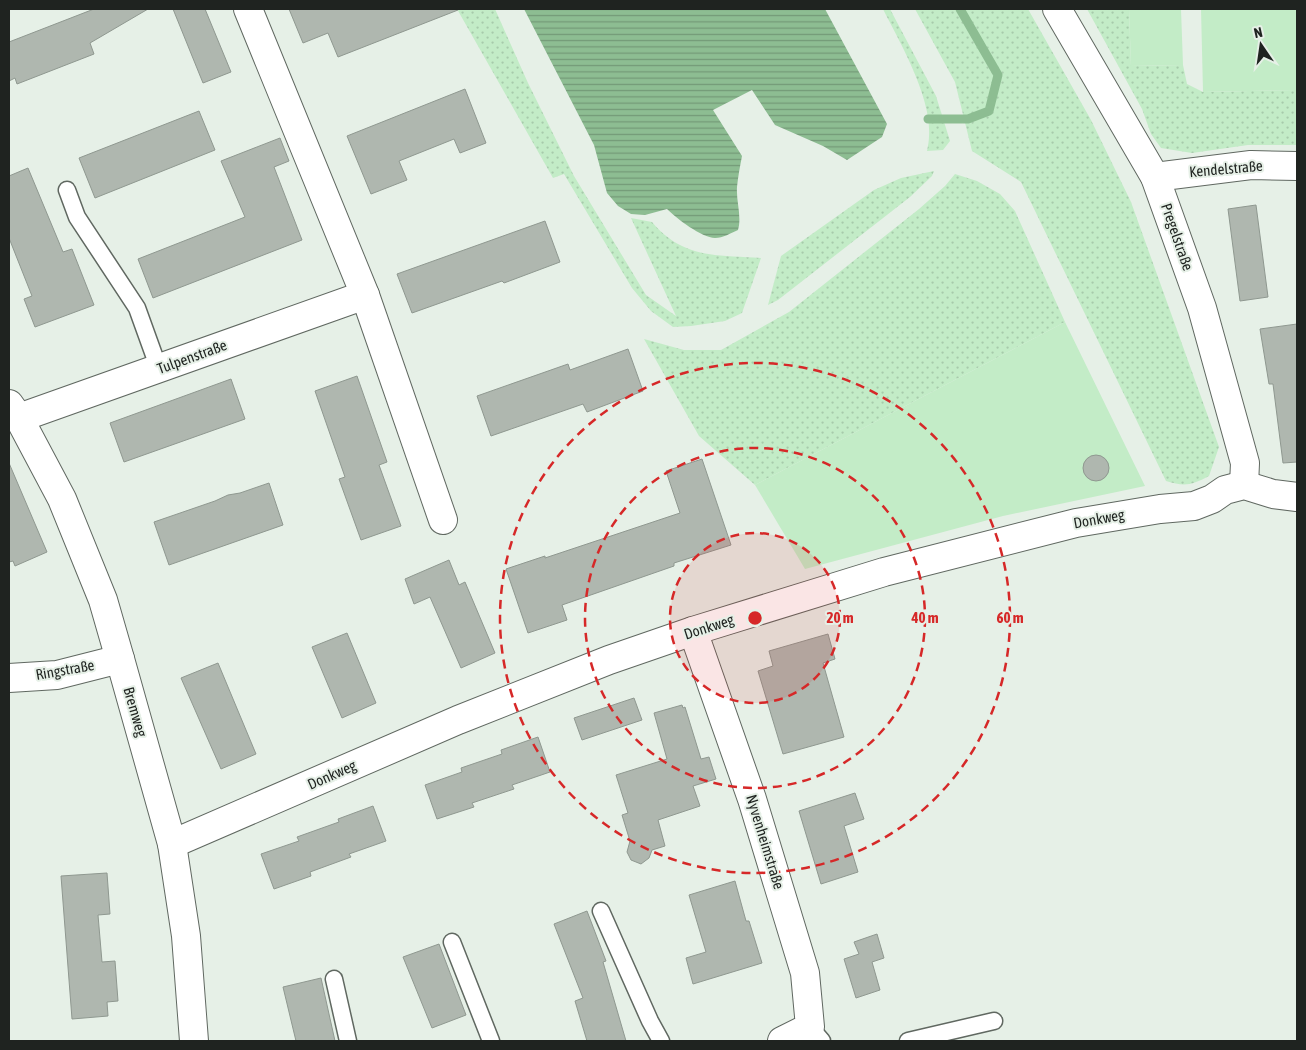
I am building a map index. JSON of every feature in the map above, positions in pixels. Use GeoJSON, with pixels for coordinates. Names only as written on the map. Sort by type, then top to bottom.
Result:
{"type":"FeatureCollection","features":[{"type":"Feature","properties":{"kind":"street"},"geometry":{"type":"LineString","coordinates":[[248,9],[365,295],[443,520]]}},
{"type":"Feature","properties":{"kind":"street","name":"Pregelstraße"},"geometry":{"type":"LineString","coordinates":[[1057,9],[1155,177],[1202,308],[1245,464],[1244,486]]}},
{"type":"Feature","properties":{"kind":"street","name":"Kendelstraße"},"geometry":{"type":"LineString","coordinates":[[1155,177],[1251,165],[1297,166]]}},
{"type":"Feature","properties":{"kind":"street","name":"Tulpenstraße"},"geometry":{"type":"LineString","coordinates":[[14,411],[158,369],[365,295]]}},
{"type":"Feature","properties":{"kind":"street","name":"Bremweg"},"geometry":{"type":"LineString","coordinates":[[14,411],[62,499],[103,600],[120,659],[172,844],[186,936],[194,1041]]}},
{"type":"Feature","properties":{"kind":"street"},"geometry":{"type":"LineString","coordinates":[[1244,486],[1273,494],[1297,497]]}},
{"type":"Feature","properties":{"kind":"street","name":"Donkweg"},"geometry":{"type":"LineString","coordinates":[[172,844],[458,720],[608,660],[694,631],[894,570],[1076,523],[1160,509],[1194,506],[1212,499],[1225,490],[1244,486]]}},
{"type":"Feature","properties":{"kind":"street","name":"Nyvenheimstraße"},"geometry":{"type":"LineString","coordinates":[[694,631],[752,799],[805,973],[816,1034],[782,1041]]}},
{"type":"Feature","properties":{"kind":"street","name":"Ringstraße"},"geometry":{"type":"LineString","coordinates":[[9,678],[57,675],[120,659]]}},
{"type":"Feature","properties":{"kind":"lane"},"geometry":{"type":"LineString","coordinates":[[67,190],[77,217],[137,308],[158,369]]}},
{"type":"Feature","properties":{"kind":"lane"},"geometry":{"type":"LineString","coordinates":[[601,911],[650,1021],[661,1041]]}},
{"type":"Feature","properties":{"kind":"lane"},"geometry":{"type":"LineString","coordinates":[[452,942],[491,1041]]}},
{"type":"Feature","properties":{"kind":"lane"},"geometry":{"type":"LineString","coordinates":[[334,979],[348,1041]]}},
{"type":"Feature","properties":{"kind":"lane"},"geometry":{"type":"LineString","coordinates":[[908,1041],[994,1022]]}},
{"type":"Feature","properties":{"kind":"shaded area"},"geometry":{"type":"Polygon","coordinates":[[[457,9],[495,9],[528,83],[574,176],[646,295],[676,316],[631,218],[652,222],[676,243],[702,253],[761,258],[742,313],[725,321],[673,327],[651,311],[632,288],[564,174],[553,178],[457,9]]]}},
{"type":"Feature","properties":{"kind":"shaded area"},"geometry":{"type":"Polygon","coordinates":[[[524,9],[825,9],[887,124],[882,137],[847,160],[823,146],[775,125],[752,90],[713,110],[742,156],[737,187],[738,230],[715,238],[696,231],[667,209],[645,215],[631,214],[618,206],[607,193],[594,145],[524,9]]]}},
{"type":"Feature","properties":{"kind":"shaded area"},"geometry":{"type":"Polygon","coordinates":[[[883,9],[890,9],[936,96],[950,141],[943,150],[927,151],[929,134],[928,116],[923,97],[917,78],[883,9]]]}},
{"type":"Feature","properties":{"kind":"shaded area"},"geometry":{"type":"Polygon","coordinates":[[[915,9],[1028,9],[1091,120],[1131,202],[1219,447],[1209,476],[1188,484],[1166,481],[1021,182],[972,151],[955,82],[915,9]]]}},
{"type":"Feature","properties":{"kind":"shaded area"},"geometry":{"type":"Polygon","coordinates":[[[1087,9],[1129,9],[1131,66],[1183,65],[1187,84],[1203,92],[1297,90],[1297,145],[1248,145],[1192,153],[1161,148],[1151,134],[1142,109],[1087,9]]]}},
{"type":"Feature","properties":{"kind":"shaded area"},"geometry":{"type":"Polygon","coordinates":[[[1129,9],[1181,9],[1183,65],[1131,66],[1129,9]]]}},
{"type":"Feature","properties":{"kind":"shaded area"},"geometry":{"type":"Polygon","coordinates":[[[1201,9],[1297,9],[1297,90],[1203,92],[1201,9]]]}},
{"type":"Feature","properties":{"kind":"shaded area"},"geometry":{"type":"Polygon","coordinates":[[[934,171],[932,176],[910,197],[778,300],[768,305],[781,256],[874,190],[901,178],[934,171]]]}},
{"type":"Feature","properties":{"kind":"shaded area"},"geometry":{"type":"Polygon","coordinates":[[[955,174],[977,181],[1000,194],[1015,211],[1065,322],[755,485],[699,436],[644,339],[684,350],[721,350],[789,312],[919,209],[945,186],[955,174]]]}},
{"type":"Feature","properties":{"kind":"shaded area"},"geometry":{"type":"Polygon","coordinates":[[[1065,322],[1145,486],[1003,516],[805,569],[755,485],[1065,322]]]}},
{"type":"Feature","properties":{"kind":"building"},"geometry":{"type":"Polygon","coordinates":[[[94,9],[148,9],[90,43],[94,54],[17,84],[15,78],[9,81],[9,42],[94,9]]]}},
{"type":"Feature","properties":{"kind":"building"},"geometry":{"type":"Polygon","coordinates":[[[173,9],[205,9],[231,72],[203,83],[173,9]]]}},
{"type":"Feature","properties":{"kind":"building"},"geometry":{"type":"Polygon","coordinates":[[[289,9],[458,10],[338,57],[328,33],[303,43],[289,9]]]}},
{"type":"Feature","properties":{"kind":"building"},"geometry":{"type":"Polygon","coordinates":[[[465,89],[486,143],[460,153],[454,139],[399,161],[407,180],[371,194],[347,136],[465,89]]]}},
{"type":"Feature","properties":{"kind":"building"},"geometry":{"type":"Polygon","coordinates":[[[199,111],[215,150],[95,198],[79,158],[199,111]]]}},
{"type":"Feature","properties":{"kind":"building"},"geometry":{"type":"Polygon","coordinates":[[[280,138],[289,161],[274,167],[302,240],[153,298],[138,259],[245,217],[221,161],[280,138]]]}},
{"type":"Feature","properties":{"kind":"building"},"geometry":{"type":"Polygon","coordinates":[[[28,168],[63,252],[72,249],[94,305],[35,327],[24,299],[32,296],[9,238],[9,176],[28,168]]]}},
{"type":"Feature","properties":{"kind":"building"},"geometry":{"type":"Polygon","coordinates":[[[1256,205],[1268,297],[1240,301],[1228,209],[1256,205]]]}},
{"type":"Feature","properties":{"kind":"building"},"geometry":{"type":"Polygon","coordinates":[[[545,221],[560,262],[504,283],[502,281],[412,313],[397,274],[545,221]]]}},
{"type":"Feature","properties":{"kind":"building"},"geometry":{"type":"Polygon","coordinates":[[[1297,324],[1297,462],[1283,463],[1273,384],[1269,384],[1260,329],[1297,324]]]}},
{"type":"Feature","properties":{"kind":"building"},"geometry":{"type":"Polygon","coordinates":[[[628,349],[643,391],[587,412],[583,404],[491,436],[477,396],[568,364],[570,370],[628,349]]]}},
{"type":"Feature","properties":{"kind":"building"},"geometry":{"type":"Polygon","coordinates":[[[357,376],[387,462],[379,465],[401,526],[361,540],[339,479],[345,477],[315,391],[357,376]]]}},
{"type":"Feature","properties":{"kind":"building"},"geometry":{"type":"Polygon","coordinates":[[[231,379],[245,419],[124,462],[110,423],[231,379]]]}},
{"type":"Feature","properties":{"kind":"building"},"geometry":{"type":"Polygon","coordinates":[[[1096,455],[1105,459],[1109,468],[1105,477],[1096,481],[1087,477],[1083,468],[1087,459],[1096,455]]]}},
{"type":"Feature","properties":{"kind":"building"},"geometry":{"type":"Polygon","coordinates":[[[702,459],[731,545],[674,563],[674,566],[562,605],[567,620],[528,633],[506,569],[680,513],[666,471],[702,459]]]}},
{"type":"Feature","properties":{"kind":"building"},"geometry":{"type":"Polygon","coordinates":[[[9,463],[47,552],[15,566],[13,561],[9,562],[9,463]]]}},
{"type":"Feature","properties":{"kind":"building"},"geometry":{"type":"Polygon","coordinates":[[[269,483],[283,525],[169,565],[154,522],[228,495],[269,483]]]}},
{"type":"Feature","properties":{"kind":"building"},"geometry":{"type":"Polygon","coordinates":[[[449,560],[459,585],[465,582],[495,653],[461,668],[430,597],[414,604],[405,579],[449,560]]]}},
{"type":"Feature","properties":{"kind":"building"},"geometry":{"type":"Polygon","coordinates":[[[347,633],[376,703],[342,718],[312,647],[347,633]]]}},
{"type":"Feature","properties":{"kind":"building"},"geometry":{"type":"Polygon","coordinates":[[[828,634],[835,659],[823,663],[844,737],[783,754],[758,671],[773,666],[769,651],[828,634]]]}},
{"type":"Feature","properties":{"kind":"building"},"geometry":{"type":"Polygon","coordinates":[[[218,663],[256,754],[221,769],[181,678],[218,663]]]}},
{"type":"Feature","properties":{"kind":"building"},"geometry":{"type":"Polygon","coordinates":[[[634,698],[642,720],[582,740],[574,718],[634,698]]]}},
{"type":"Feature","properties":{"kind":"building"},"geometry":{"type":"Polygon","coordinates":[[[682,705],[683,708],[685,707],[701,759],[709,757],[716,779],[693,786],[700,806],[658,820],[665,846],[652,850],[649,858],[641,864],[631,860],[627,852],[630,841],[622,815],[628,813],[616,775],[667,759],[654,713],[682,705]]]}},
{"type":"Feature","properties":{"kind":"building"},"geometry":{"type":"Polygon","coordinates":[[[538,737],[550,772],[512,785],[514,789],[472,803],[474,807],[437,819],[425,785],[462,772],[461,768],[502,754],[501,750],[538,737]]]}},
{"type":"Feature","properties":{"kind":"building"},"geometry":{"type":"Polygon","coordinates":[[[855,793],[864,819],[844,826],[858,872],[821,884],[799,811],[855,793]]]}},
{"type":"Feature","properties":{"kind":"building"},"geometry":{"type":"Polygon","coordinates":[[[373,806],[386,841],[349,854],[351,857],[310,872],[311,876],[274,889],[261,854],[299,841],[297,837],[339,822],[338,819],[373,806]]]}},
{"type":"Feature","properties":{"kind":"building"},"geometry":{"type":"Polygon","coordinates":[[[107,873],[110,914],[98,915],[102,962],[115,961],[118,1001],[107,1002],[108,1016],[72,1019],[61,876],[107,873]]]}},
{"type":"Feature","properties":{"kind":"building"},"geometry":{"type":"Polygon","coordinates":[[[735,881],[746,921],[749,921],[762,963],[693,984],[686,958],[706,952],[689,895],[735,881]]]}},
{"type":"Feature","properties":{"kind":"building"},"geometry":{"type":"Polygon","coordinates":[[[587,911],[606,961],[603,962],[626,1041],[587,1041],[575,1001],[583,998],[554,924],[587,911]]]}},
{"type":"Feature","properties":{"kind":"building"},"geometry":{"type":"Polygon","coordinates":[[[877,934],[884,958],[872,962],[880,990],[856,998],[844,959],[859,954],[854,942],[877,934]]]}},
{"type":"Feature","properties":{"kind":"building"},"geometry":{"type":"Polygon","coordinates":[[[439,944],[466,1015],[432,1028],[403,957],[439,944]]]}},
{"type":"Feature","properties":{"kind":"building"},"geometry":{"type":"Polygon","coordinates":[[[321,978],[335,1041],[296,1041],[283,987],[321,978]]]}},
{"type":"Feature","properties":{"kind":"waterway"},"geometry":{"type":"LineString","coordinates":[[928,119],[968,119],[989,111],[998,75],[960,9]]}}]}
